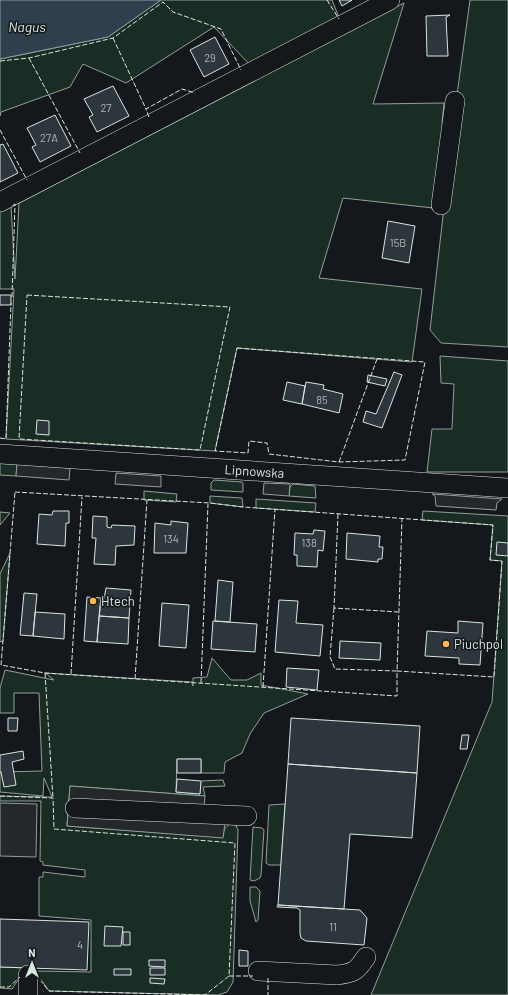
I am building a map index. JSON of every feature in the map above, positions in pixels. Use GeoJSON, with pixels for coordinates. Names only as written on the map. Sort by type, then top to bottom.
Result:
{"type":"FeatureCollection","features":[{"type":"Feature","properties":{"kind":"street"},"geometry":{"type":"LineString","coordinates":[[0,202],[390,0]]}},
{"type":"Feature","properties":{"kind":"street"},"geometry":{"type":"LineString","coordinates":[[441,205],[455,100]]}},
{"type":"Feature","properties":{"kind":"street","name":"Lipnowska"},"geometry":{"type":"LineString","coordinates":[[0,454],[508,488]]}},
{"type":"Feature","properties":{"kind":"street"},"geometry":{"type":"LineString","coordinates":[[75,808],[247,816]]}},
{"type":"Feature","properties":{"kind":"street"},"geometry":{"type":"LineString","coordinates":[[258,971],[337,975],[357,971],[366,957]]}},
{"type":"Feature","properties":{"kind":"street"},"geometry":{"type":"LineString","coordinates":[[28,975],[28,995]]}},
{"type":"Feature","properties":{"kind":"green space"},"geometry":{"type":"Polygon","coordinates":[[[161,0],[332,0],[340,20],[252,67],[214,27],[126,83],[83,64],[70,87],[1,112],[0,116],[0,59],[108,37],[161,0]]]}},
{"type":"Feature","properties":{"kind":"green space"},"geometry":{"type":"Polygon","coordinates":[[[470,0],[508,0],[508,347],[441,343],[430,330],[456,102],[470,0]]]}},
{"type":"Feature","properties":{"kind":"green space"},"geometry":{"type":"Polygon","coordinates":[[[404,3],[373,104],[444,103],[442,123],[447,135],[433,208],[343,198],[319,278],[422,289],[412,362],[237,348],[215,451],[6,439],[14,289],[0,289],[0,209],[11,205],[15,279],[19,203],[404,3]]]}},
{"type":"Feature","properties":{"kind":"green space"},"geometry":{"type":"Polygon","coordinates":[[[440,356],[508,361],[508,472],[427,472],[432,429],[452,429],[454,384],[441,383],[440,356]]]}},
{"type":"Feature","properties":{"kind":"green space"},"geometry":{"type":"Polygon","coordinates":[[[0,463],[17,464],[16,476],[0,475],[0,463]]]}},
{"type":"Feature","properties":{"kind":"green space"},"geometry":{"type":"Polygon","coordinates":[[[214,480],[242,482],[243,492],[211,490],[211,483],[214,480]]]}},
{"type":"Feature","properties":{"kind":"green space"},"geometry":{"type":"Polygon","coordinates":[[[293,484],[315,486],[316,498],[289,496],[290,487],[293,484]]]}},
{"type":"Feature","properties":{"kind":"green space"},"geometry":{"type":"Polygon","coordinates":[[[144,491],[177,494],[176,502],[144,500],[144,491]]]}},
{"type":"Feature","properties":{"kind":"green space"},"geometry":{"type":"Polygon","coordinates":[[[210,496],[242,498],[243,507],[210,503],[210,496]]]}},
{"type":"Feature","properties":{"kind":"green space"},"geometry":{"type":"Polygon","coordinates":[[[256,499],[316,503],[315,512],[256,508],[256,499]]]}},
{"type":"Feature","properties":{"kind":"green space"},"geometry":{"type":"Polygon","coordinates":[[[423,511],[508,516],[508,995],[371,995],[492,702],[502,561],[490,560],[493,525],[422,520],[423,511]]]}},
{"type":"Feature","properties":{"kind":"green space"},"geometry":{"type":"Polygon","coordinates":[[[0,512],[10,513],[0,525],[0,512]]]}},
{"type":"Feature","properties":{"kind":"green space"},"geometry":{"type":"Polygon","coordinates":[[[10,553],[3,641],[0,642],[0,574],[10,553]]]}},
{"type":"Feature","properties":{"kind":"green space"},"geometry":{"type":"Polygon","coordinates":[[[212,658],[231,680],[247,680],[261,673],[261,685],[308,694],[264,713],[250,734],[242,753],[225,762],[224,773],[201,773],[201,759],[177,759],[176,792],[200,794],[201,781],[223,780],[225,786],[203,787],[205,796],[70,786],[67,826],[223,837],[227,826],[230,824],[236,825],[238,830],[233,982],[227,992],[218,995],[49,991],[37,974],[37,971],[91,972],[91,920],[39,916],[39,877],[43,877],[43,872],[85,877],[85,870],[43,865],[43,862],[40,861],[41,801],[0,801],[0,796],[52,797],[44,778],[43,796],[0,792],[0,772],[42,771],[39,693],[14,693],[14,713],[0,713],[0,688],[5,670],[54,680],[45,673],[192,682],[193,686],[193,678],[207,677],[212,658]]]}},
{"type":"Feature","properties":{"kind":"green space"},"geometry":{"type":"Polygon","coordinates":[[[285,804],[281,865],[269,865],[266,863],[269,805],[285,804]]]}},
{"type":"Feature","properties":{"kind":"green space"},"geometry":{"type":"Polygon","coordinates":[[[253,827],[262,828],[264,830],[261,875],[260,878],[254,881],[250,880],[253,827]]]}},
{"type":"Feature","properties":{"kind":"green space"},"geometry":{"type":"Polygon","coordinates":[[[250,887],[256,887],[260,891],[258,920],[256,922],[250,901],[250,887]]]}},
{"type":"Feature","properties":{"kind":"green space"},"geometry":{"type":"Polygon","coordinates":[[[0,967],[26,968],[12,989],[0,988],[0,967]]]}},
{"type":"Feature","properties":{"kind":"shaded area"},"geometry":{"type":"Polygon","coordinates":[[[17,464],[70,468],[69,480],[16,476],[17,464]]]}},
{"type":"Feature","properties":{"kind":"shaded area"},"geometry":{"type":"Polygon","coordinates":[[[116,473],[161,476],[161,487],[115,484],[116,473]]]}},
{"type":"Feature","properties":{"kind":"shaded area"},"geometry":{"type":"Polygon","coordinates":[[[264,483],[290,484],[289,496],[263,494],[264,483]]]}},
{"type":"Feature","properties":{"kind":"shaded area"},"geometry":{"type":"Polygon","coordinates":[[[432,494],[502,499],[497,503],[496,510],[436,506],[435,496],[432,494]]]}},
{"type":"Feature","properties":{"kind":"shaded area"},"geometry":{"type":"Polygon","coordinates":[[[70,786],[205,796],[203,821],[225,823],[223,838],[67,826],[70,786]]]}},
{"type":"Feature","properties":{"kind":"shaded area"},"geometry":{"type":"Polygon","coordinates":[[[0,803],[37,804],[36,857],[0,856],[0,803]]]}},
{"type":"Feature","properties":{"kind":"water","name":"Nagus"},"geometry":{"type":"Polygon","coordinates":[[[0,0],[161,0],[108,37],[0,59],[0,0]]]}},
{"type":"Feature","properties":{"kind":"building"},"geometry":{"type":"Polygon","coordinates":[[[339,0],[352,0],[342,6],[339,0]]]}},
{"type":"Feature","properties":{"kind":"building"},"geometry":{"type":"Polygon","coordinates":[[[450,15],[446,17],[448,56],[427,56],[426,16],[450,15]]]}},
{"type":"Feature","properties":{"kind":"building"},"geometry":{"type":"Polygon","coordinates":[[[215,37],[229,64],[204,77],[190,50],[215,37]]]}},
{"type":"Feature","properties":{"kind":"building"},"geometry":{"type":"Polygon","coordinates":[[[113,86],[129,116],[97,132],[89,117],[93,115],[84,99],[113,86]]]}},
{"type":"Feature","properties":{"kind":"building"},"geometry":{"type":"Polygon","coordinates":[[[55,115],[71,146],[40,162],[32,147],[36,145],[27,128],[55,115]]]}},
{"type":"Feature","properties":{"kind":"building"},"geometry":{"type":"Polygon","coordinates":[[[3,144],[18,173],[0,182],[0,145],[3,144]]]}},
{"type":"Feature","properties":{"kind":"building"},"geometry":{"type":"Polygon","coordinates":[[[388,221],[415,226],[409,263],[382,258],[388,221]]]}},
{"type":"Feature","properties":{"kind":"building"},"geometry":{"type":"Polygon","coordinates":[[[0,295],[11,295],[11,305],[0,305],[0,295]]]}},
{"type":"Feature","properties":{"kind":"building"},"geometry":{"type":"Polygon","coordinates":[[[394,372],[402,375],[382,428],[363,422],[366,411],[376,414],[394,372]]]}},
{"type":"Feature","properties":{"kind":"building"},"geometry":{"type":"Polygon","coordinates":[[[368,375],[387,379],[385,386],[367,382],[368,375]]]}},
{"type":"Feature","properties":{"kind":"building"},"geometry":{"type":"Polygon","coordinates":[[[287,382],[305,386],[302,404],[283,400],[287,382]]]}},
{"type":"Feature","properties":{"kind":"building"},"geometry":{"type":"Polygon","coordinates":[[[306,382],[324,385],[323,389],[343,394],[339,413],[302,404],[306,382]]]}},
{"type":"Feature","properties":{"kind":"building"},"geometry":{"type":"Polygon","coordinates":[[[37,420],[49,421],[49,435],[36,434],[37,420]]]}},
{"type":"Feature","properties":{"kind":"building"},"geometry":{"type":"Polygon","coordinates":[[[53,511],[69,511],[69,523],[66,523],[65,546],[37,544],[39,514],[52,515],[53,511]]]}},
{"type":"Feature","properties":{"kind":"building"},"geometry":{"type":"Polygon","coordinates":[[[93,516],[107,517],[107,527],[111,528],[112,525],[135,526],[134,545],[116,546],[115,565],[94,564],[96,538],[92,538],[93,516]]]}},
{"type":"Feature","properties":{"kind":"building"},"geometry":{"type":"Polygon","coordinates":[[[171,521],[188,523],[186,553],[154,553],[155,523],[171,525],[171,521]]]}},
{"type":"Feature","properties":{"kind":"building"},"geometry":{"type":"Polygon","coordinates":[[[314,530],[325,531],[323,551],[318,550],[317,567],[297,566],[297,555],[294,555],[295,533],[313,534],[314,530]]]}},
{"type":"Feature","properties":{"kind":"building"},"geometry":{"type":"Polygon","coordinates":[[[347,533],[380,536],[379,547],[383,547],[382,559],[378,559],[378,562],[346,559],[347,533]]]}},
{"type":"Feature","properties":{"kind":"building"},"geometry":{"type":"Polygon","coordinates":[[[497,542],[508,543],[508,556],[496,555],[497,542]]]}},
{"type":"Feature","properties":{"kind":"building"},"geometry":{"type":"Polygon","coordinates":[[[218,580],[233,582],[230,622],[215,621],[218,580]]]}},
{"type":"Feature","properties":{"kind":"building"},"geometry":{"type":"Polygon","coordinates":[[[106,588],[131,590],[129,618],[99,616],[101,598],[104,599],[106,588]]]}},
{"type":"Feature","properties":{"kind":"building"},"geometry":{"type":"Polygon","coordinates":[[[24,593],[37,594],[33,636],[20,635],[24,593]]]}},
{"type":"Feature","properties":{"kind":"building"},"geometry":{"type":"Polygon","coordinates":[[[87,597],[101,598],[97,642],[84,641],[87,597]]]}},
{"type":"Feature","properties":{"kind":"building"},"geometry":{"type":"Polygon","coordinates":[[[279,600],[298,601],[296,623],[323,625],[320,656],[275,652],[279,600]]]}},
{"type":"Feature","properties":{"kind":"building"},"geometry":{"type":"Polygon","coordinates":[[[162,603],[189,605],[186,648],[159,646],[162,603]]]}},
{"type":"Feature","properties":{"kind":"building"},"geometry":{"type":"Polygon","coordinates":[[[35,612],[65,614],[64,639],[33,636],[35,612]]]}},
{"type":"Feature","properties":{"kind":"building"},"geometry":{"type":"Polygon","coordinates":[[[99,616],[129,618],[128,644],[97,642],[99,616]]]}},
{"type":"Feature","properties":{"kind":"building"},"geometry":{"type":"Polygon","coordinates":[[[213,621],[257,624],[255,652],[211,649],[213,621]]]}},
{"type":"Feature","properties":{"kind":"building"},"geometry":{"type":"Polygon","coordinates":[[[458,621],[483,623],[480,665],[459,664],[459,658],[425,656],[427,631],[458,633],[458,621]]]}},
{"type":"Feature","properties":{"kind":"building"},"geometry":{"type":"Polygon","coordinates":[[[340,641],[381,643],[380,660],[339,658],[340,641]]]}},
{"type":"Feature","properties":{"kind":"building"},"geometry":{"type":"Polygon","coordinates":[[[287,668],[319,670],[317,690],[286,687],[287,668]]]}},
{"type":"Feature","properties":{"kind":"building"},"geometry":{"type":"Polygon","coordinates":[[[8,718],[18,718],[17,731],[8,731],[8,718]]]}},
{"type":"Feature","properties":{"kind":"building"},"geometry":{"type":"Polygon","coordinates":[[[291,718],[420,726],[417,773],[288,764],[291,718]]]}},
{"type":"Feature","properties":{"kind":"building"},"geometry":{"type":"Polygon","coordinates":[[[462,735],[469,735],[467,749],[460,749],[462,735]]]}},
{"type":"Feature","properties":{"kind":"building"},"geometry":{"type":"Polygon","coordinates":[[[23,751],[24,759],[12,762],[16,785],[4,787],[0,772],[0,755],[23,751]]]}},
{"type":"Feature","properties":{"kind":"building"},"geometry":{"type":"Polygon","coordinates":[[[177,759],[201,759],[201,773],[177,773],[177,759]]]}},
{"type":"Feature","properties":{"kind":"building"},"geometry":{"type":"Polygon","coordinates":[[[288,764],[417,773],[412,838],[350,834],[344,909],[278,905],[288,764]]]}},
{"type":"Feature","properties":{"kind":"building"},"geometry":{"type":"Polygon","coordinates":[[[177,779],[201,781],[200,794],[176,792],[177,779]]]}},
{"type":"Feature","properties":{"kind":"building"},"geometry":{"type":"Polygon","coordinates":[[[278,905],[360,910],[367,918],[364,945],[306,941],[301,938],[300,934],[300,910],[297,908],[277,907],[278,905]]]}},
{"type":"Feature","properties":{"kind":"building"},"geometry":{"type":"Polygon","coordinates":[[[0,919],[89,922],[87,970],[0,967],[0,919]]]}},
{"type":"Feature","properties":{"kind":"building"},"geometry":{"type":"Polygon","coordinates":[[[105,926],[123,927],[121,946],[104,946],[105,926]]]}},
{"type":"Feature","properties":{"kind":"building"},"geometry":{"type":"Polygon","coordinates":[[[123,932],[130,932],[130,945],[123,945],[123,932]]]}},
{"type":"Feature","properties":{"kind":"building"},"geometry":{"type":"Polygon","coordinates":[[[239,950],[248,951],[248,966],[239,966],[239,950]]]}},
{"type":"Feature","properties":{"kind":"building"},"geometry":{"type":"Polygon","coordinates":[[[149,960],[165,960],[165,967],[149,966],[149,960]]]}},
{"type":"Feature","properties":{"kind":"building"},"geometry":{"type":"Polygon","coordinates":[[[150,968],[165,968],[165,975],[150,975],[150,968]]]}},
{"type":"Feature","properties":{"kind":"building"},"geometry":{"type":"Polygon","coordinates":[[[114,969],[131,969],[131,975],[114,975],[114,969]]]}},
{"type":"Feature","properties":{"kind":"building"},"geometry":{"type":"Polygon","coordinates":[[[150,978],[165,979],[164,984],[150,983],[150,978]]]}},
{"type":"Feature","properties":{"kind":"fence"},"geometry":{"type":"LineString","coordinates":[[327,0],[339,19]]}},
{"type":"Feature","properties":{"kind":"fence"},"geometry":{"type":"LineString","coordinates":[[0,61],[29,58],[113,38],[163,2],[173,12],[221,29],[241,70]]}},
{"type":"Feature","properties":{"kind":"fence"},"geometry":{"type":"LineString","coordinates":[[113,38],[146,109]]}},
{"type":"Feature","properties":{"kind":"fence"},"geometry":{"type":"LineString","coordinates":[[29,58],[80,153]]}},
{"type":"Feature","properties":{"kind":"fence"},"geometry":{"type":"LineString","coordinates":[[149,117],[146,109],[182,89],[195,93]]}},
{"type":"Feature","properties":{"kind":"fence"},"geometry":{"type":"LineString","coordinates":[[0,130],[27,180]]}},
{"type":"Feature","properties":{"kind":"fence"},"geometry":{"type":"LineString","coordinates":[[12,206],[15,204],[12,297]]}},
{"type":"Feature","properties":{"kind":"fence"},"geometry":{"type":"LineString","coordinates":[[27,295],[230,307],[200,450],[19,439],[27,295]]}},
{"type":"Feature","properties":{"kind":"fence"},"geometry":{"type":"LineString","coordinates":[[0,438],[6,439],[11,303]]}},
{"type":"Feature","properties":{"kind":"fence"},"geometry":{"type":"LineString","coordinates":[[237,348],[425,362],[405,460],[339,462],[269,454],[267,443],[249,441],[248,453],[215,451],[237,348]]}},
{"type":"Feature","properties":{"kind":"fence"},"geometry":{"type":"LineString","coordinates":[[339,462],[377,359]]}},
{"type":"Feature","properties":{"kind":"fence"},"geometry":{"type":"LineString","coordinates":[[15,492],[210,503],[243,507],[493,525],[490,560],[502,561],[494,677],[397,671],[397,696],[45,673],[1,665],[15,492]]}},
{"type":"Feature","properties":{"kind":"fence"},"geometry":{"type":"LineString","coordinates":[[71,674],[82,497]]}},
{"type":"Feature","properties":{"kind":"fence"},"geometry":{"type":"LineString","coordinates":[[135,679],[147,500]]}},
{"type":"Feature","properties":{"kind":"fence"},"geometry":{"type":"LineString","coordinates":[[201,683],[208,504]]}},
{"type":"Feature","properties":{"kind":"fence"},"geometry":{"type":"LineString","coordinates":[[263,687],[275,509]]}},
{"type":"Feature","properties":{"kind":"fence"},"geometry":{"type":"LineString","coordinates":[[338,514],[334,608],[398,612]]}},
{"type":"Feature","properties":{"kind":"fence"},"geometry":{"type":"LineString","coordinates":[[334,608],[330,657],[335,669],[397,671],[402,518]]}},
{"type":"Feature","properties":{"kind":"fence"},"geometry":{"type":"LineString","coordinates":[[45,673],[53,798]]}},
{"type":"Feature","properties":{"kind":"fence"},"geometry":{"type":"LineString","coordinates":[[0,796],[53,798],[54,829],[235,843],[229,976],[205,995],[49,991],[35,974]]}},
{"type":"Feature","properties":{"kind":"fence"},"geometry":{"type":"LineString","coordinates":[[229,976],[253,976]]}},
{"type":"Feature","properties":{"kind":"fence"},"geometry":{"type":"LineString","coordinates":[[0,987],[9,987],[20,977]]}},
{"type":"Feature","properties":{"kind":"fence"},"geometry":{"type":"LineString","coordinates":[[268,978],[268,995]]}},
{"type":"Feature","properties":{"kind":"place","name":"Htech"},"geometry":{"type":"Point","coordinates":[93,601]}},
{"type":"Feature","properties":{"kind":"place","name":"Piuchpol"},"geometry":{"type":"Point","coordinates":[446,644]}}]}
